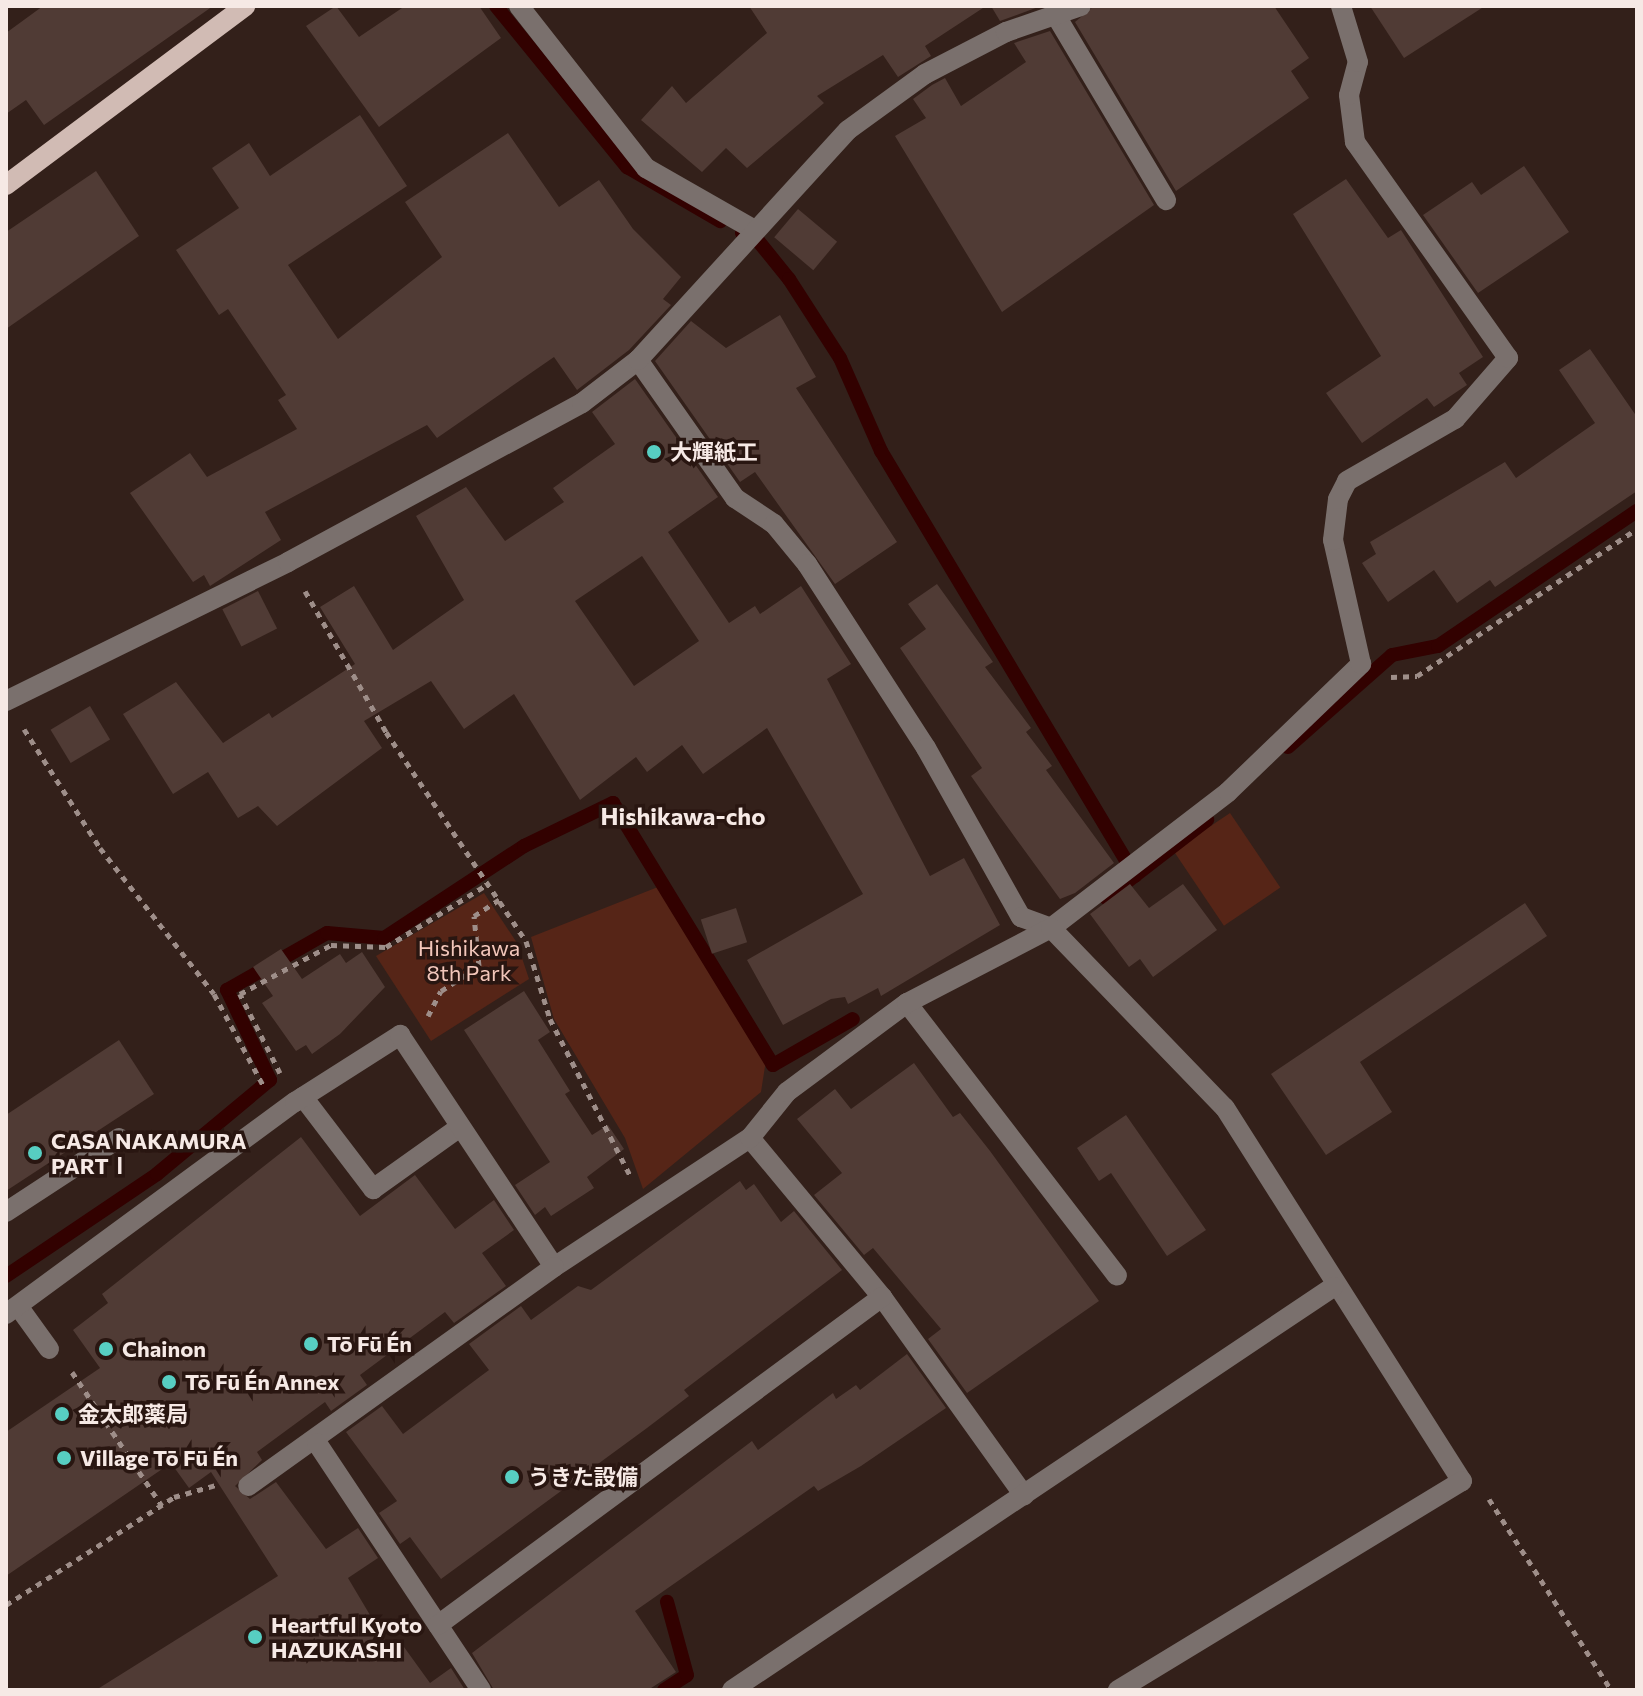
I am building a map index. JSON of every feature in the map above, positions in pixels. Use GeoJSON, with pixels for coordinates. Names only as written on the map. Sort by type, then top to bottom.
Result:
{"type":"FeatureCollection","features":[{"type":"Feature","properties":{"kind":"main road"},"geometry":{"type":"LineString","coordinates":[[6,185],[245,6]]}},
{"type":"Feature","properties":{"kind":"street"},"geometry":{"type":"LineString","coordinates":[[519,6],[646,168],[750,229]]}},
{"type":"Feature","properties":{"kind":"street"},"geometry":{"type":"LineString","coordinates":[[8,702],[288,562],[582,403],[638,360],[750,229],[848,130],[925,74],[1006,32],[1058,19],[1081,6]]}},
{"type":"Feature","properties":{"kind":"street"},"geometry":{"type":"LineString","coordinates":[[248,1486],[317,1443],[554,1267],[750,1138],[787,1092],[907,1003],[1051,928],[1228,792],[1361,664],[1333,540],[1338,499],[1347,481],[1455,419],[1508,358],[1355,142],[1349,95],[1358,62],[1341,6]]}},
{"type":"Feature","properties":{"kind":"street"},"geometry":{"type":"LineString","coordinates":[[1058,19],[1166,200]]}},
{"type":"Feature","properties":{"kind":"street"},"geometry":{"type":"LineString","coordinates":[[638,360],[735,498],[774,524],[807,564],[926,748],[1021,917],[1051,928],[1225,1108],[1269,1169],[1333,1287],[1462,1481],[1118,1690]]}},
{"type":"Feature","properties":{"kind":"street"},"geometry":{"type":"LineString","coordinates":[[907,1003],[1117,1276]]}},
{"type":"Feature","properties":{"kind":"street"},"geometry":{"type":"LineString","coordinates":[[49,1349],[12,1310],[299,1099],[400,1035],[554,1267]]}},
{"type":"Feature","properties":{"kind":"street"},"geometry":{"type":"LineString","coordinates":[[299,1099],[373,1189],[460,1127]]}},
{"type":"Feature","properties":{"kind":"street"},"geometry":{"type":"LineString","coordinates":[[6,1212],[119,1138]]}},
{"type":"Feature","properties":{"kind":"street"},"geometry":{"type":"LineString","coordinates":[[750,1138],[882,1297],[1024,1495]]}},
{"type":"Feature","properties":{"kind":"street"},"geometry":{"type":"LineString","coordinates":[[732,1690],[1333,1287]]}},
{"type":"Feature","properties":{"kind":"street"},"geometry":{"type":"LineString","coordinates":[[438,1625],[882,1297]]}},
{"type":"Feature","properties":{"kind":"street"},"geometry":{"type":"LineString","coordinates":[[317,1443],[481,1690]]}},
{"type":"Feature","properties":{"kind":"path"},"geometry":{"type":"LineString","coordinates":[[1377,677],[1417,676],[1637,529]]}},
{"type":"Feature","properties":{"kind":"path"},"geometry":{"type":"LineString","coordinates":[[288,562],[386,732],[526,941],[550,1019],[644,1208]]}},
{"type":"Feature","properties":{"kind":"path"},"geometry":{"type":"LineString","coordinates":[[8,702],[100,848],[214,994],[259,1080]]}},
{"type":"Feature","properties":{"kind":"path"},"geometry":{"type":"LineString","coordinates":[[299,1099],[240,994],[331,945],[386,947],[488,883]]}},
{"type":"Feature","properties":{"kind":"path"},"geometry":{"type":"LineString","coordinates":[[400,1035],[434,1013],[441,991],[479,966],[474,916],[499,900]]}},
{"type":"Feature","properties":{"kind":"path"},"geometry":{"type":"LineString","coordinates":[[49,1349],[162,1506]]}},
{"type":"Feature","properties":{"kind":"path"},"geometry":{"type":"LineString","coordinates":[[1462,1481],[1483,1491],[1611,1690]]}},
{"type":"Feature","properties":{"kind":"path"},"geometry":{"type":"LineString","coordinates":[[6,1605],[162,1506],[217,1485]]}},
{"type":"Feature","properties":{"kind":"green space"},"geometry":{"type":"Polygon","coordinates":[[[1230,813],[1280,888],[1224,926],[1174,851],[1230,813]]]}},
{"type":"Feature","properties":{"kind":"green space"},"geometry":{"type":"Polygon","coordinates":[[[658,887],[766,1060],[761,1092],[643,1189],[625,1138],[554,1019],[531,937],[658,887]]]}},
{"type":"Feature","properties":{"kind":"green space","name":"Hishikawa 8th Park"},"geometry":{"type":"Polygon","coordinates":[[[484,893],[517,943],[529,979],[431,1041],[376,956],[484,893]]]}},
{"type":"Feature","properties":{"kind":"building"},"geometry":{"type":"Polygon","coordinates":[[[43,6],[213,6],[44,125],[26,100],[6,114],[6,33],[43,6]]]}},
{"type":"Feature","properties":{"kind":"building"},"geometry":{"type":"Polygon","coordinates":[[[336,6],[359,37],[405,6],[479,6],[501,38],[379,127],[306,26],[336,6]]]}},
{"type":"Feature","properties":{"kind":"building"},"geometry":{"type":"Polygon","coordinates":[[[749,6],[986,6],[925,46],[931,56],[898,77],[883,55],[817,96],[824,103],[747,168],[726,148],[702,172],[641,120],[672,86],[686,103],[767,33],[749,6]]]}},
{"type":"Feature","properties":{"kind":"building"},"geometry":{"type":"Polygon","coordinates":[[[991,6],[1041,6],[1000,21],[991,6]]]}},
{"type":"Feature","properties":{"kind":"building"},"geometry":{"type":"Polygon","coordinates":[[[1094,6],[1274,6],[1309,58],[1291,71],[1309,98],[1176,191],[1075,22],[1094,6]]]}},
{"type":"Feature","properties":{"kind":"building"},"geometry":{"type":"Polygon","coordinates":[[[1370,6],[1485,6],[1404,58],[1370,6]]]}},
{"type":"Feature","properties":{"kind":"building"},"geometry":{"type":"Polygon","coordinates":[[[1050,31],[1154,205],[1002,312],[895,136],[926,118],[913,99],[932,85],[945,78],[961,106],[1026,62],[1014,43],[1050,31]]]}},
{"type":"Feature","properties":{"kind":"building"},"geometry":{"type":"Polygon","coordinates":[[[360,115],[407,186],[288,265],[338,339],[442,257],[405,202],[508,133],[559,207],[599,180],[633,229],[681,277],[663,299],[671,305],[629,350],[577,390],[554,357],[437,438],[427,425],[265,512],[281,540],[210,586],[204,575],[193,582],[130,493],[190,453],[207,477],[297,429],[278,400],[286,395],[228,309],[219,315],[176,250],[239,208],[212,168],[249,143],[270,176],[360,115]]]}},
{"type":"Feature","properties":{"kind":"building"},"geometry":{"type":"Polygon","coordinates":[[[1524,166],[1569,232],[1478,293],[1423,215],[1472,182],[1481,195],[1524,166]]]}},
{"type":"Feature","properties":{"kind":"building"},"geometry":{"type":"Polygon","coordinates":[[[96,171],[139,236],[6,329],[6,232],[96,171]]]}},
{"type":"Feature","properties":{"kind":"building"},"geometry":{"type":"Polygon","coordinates":[[[1346,179],[1388,238],[1401,230],[1483,357],[1459,373],[1467,385],[1434,407],[1427,398],[1362,443],[1326,393],[1381,356],[1293,214],[1346,179]]]}},
{"type":"Feature","properties":{"kind":"building"},"geometry":{"type":"Polygon","coordinates":[[[798,209],[837,242],[813,270],[774,237],[798,209]]]}},
{"type":"Feature","properties":{"kind":"building"},"geometry":{"type":"Polygon","coordinates":[[[780,315],[816,377],[796,388],[897,542],[835,584],[755,472],[740,482],[655,361],[691,321],[726,348],[780,315]]]}},
{"type":"Feature","properties":{"kind":"building"},"geometry":{"type":"Polygon","coordinates":[[[1590,349],[1637,417],[1637,491],[1495,587],[1490,580],[1457,603],[1434,570],[1388,602],[1362,563],[1376,554],[1370,542],[1505,462],[1516,478],[1595,423],[1559,370],[1590,349]]]}},
{"type":"Feature","properties":{"kind":"building"},"geometry":{"type":"Polygon","coordinates":[[[635,379],[718,497],[668,532],[729,623],[755,606],[760,614],[801,586],[851,664],[827,679],[930,876],[964,858],[1000,925],[881,996],[878,988],[848,1004],[845,997],[831,999],[783,1025],[747,960],[863,894],[767,728],[703,774],[682,745],[647,772],[636,757],[580,800],[514,694],[464,729],[431,681],[364,721],[382,748],[277,826],[258,806],[238,818],[208,772],[173,794],[123,714],[176,682],[223,743],[269,713],[272,718],[355,664],[320,607],[354,586],[393,650],[464,600],[416,516],[466,487],[505,541],[564,502],[553,488],[615,444],[592,412],[635,379]],[[642,556],[575,601],[634,686],[699,641],[642,556]]]}},
{"type":"Feature","properties":{"kind":"building"},"geometry":{"type":"Polygon","coordinates":[[[937,584],[993,662],[985,667],[1031,728],[1026,732],[1052,766],[1046,770],[1114,863],[1075,893],[1060,899],[998,814],[971,776],[982,768],[900,648],[926,629],[908,604],[937,584]]]}},
{"type":"Feature","properties":{"kind":"building"},"geometry":{"type":"Polygon","coordinates":[[[258,591],[277,628],[241,647],[222,609],[258,591]]]}},
{"type":"Feature","properties":{"kind":"building"},"geometry":{"type":"Polygon","coordinates":[[[90,706],[110,739],[71,763],[51,730],[90,706]]]}},
{"type":"Feature","properties":{"kind":"building"},"geometry":{"type":"Polygon","coordinates":[[[1130,884],[1149,908],[1183,884],[1217,930],[1153,977],[1140,959],[1129,967],[1090,914],[1130,884]]]}},
{"type":"Feature","properties":{"kind":"building"},"geometry":{"type":"Polygon","coordinates":[[[1525,903],[1547,936],[1360,1062],[1392,1112],[1326,1155],[1271,1074],[1525,903]]]}},
{"type":"Feature","properties":{"kind":"building"},"geometry":{"type":"Polygon","coordinates":[[[736,908],[747,942],[712,954],[701,919],[736,908]]]}},
{"type":"Feature","properties":{"kind":"building"},"geometry":{"type":"Polygon","coordinates":[[[281,949],[302,979],[340,954],[346,963],[362,952],[385,987],[340,1034],[312,1054],[306,1045],[296,1051],[262,1003],[273,996],[253,967],[281,949]]]}},
{"type":"Feature","properties":{"kind":"building"},"geometry":{"type":"Polygon","coordinates":[[[524,991],[550,1032],[538,1040],[570,1091],[565,1094],[592,1135],[608,1125],[624,1149],[587,1177],[594,1188],[551,1216],[545,1207],[535,1215],[515,1185],[550,1162],[464,1030],[524,991]]]}},
{"type":"Feature","properties":{"kind":"building","name":"CASA NAKAMURA PARTⅠ"},"geometry":{"type":"Polygon","coordinates":[[[119,1040],[154,1094],[6,1191],[6,1115],[119,1040]]]}},
{"type":"Feature","properties":{"kind":"building"},"geometry":{"type":"Polygon","coordinates":[[[914,1063],[953,1117],[960,1113],[990,1151],[1099,1301],[967,1393],[928,1339],[941,1329],[873,1248],[864,1255],[814,1195],[842,1173],[797,1119],[835,1089],[851,1109],[914,1063]]]}},
{"type":"Feature","properties":{"kind":"building"},"geometry":{"type":"Polygon","coordinates":[[[1126,1115],[1206,1230],[1167,1256],[1111,1173],[1099,1181],[1077,1148],[1126,1115]]]}},
{"type":"Feature","properties":{"kind":"building"},"geometry":{"type":"Polygon","coordinates":[[[301,1137],[360,1216],[415,1175],[455,1229],[494,1200],[514,1230],[482,1253],[506,1286],[454,1323],[445,1312],[360,1375],[367,1385],[331,1411],[325,1402],[257,1452],[262,1460],[235,1486],[250,1499],[276,1482],[326,1549],[358,1528],[378,1558],[348,1578],[386,1642],[404,1647],[430,1683],[451,1668],[465,1690],[96,1690],[278,1576],[211,1472],[189,1488],[171,1463],[6,1576],[6,1432],[100,1368],[73,1330],[108,1303],[102,1294],[301,1137]]]}},
{"type":"Feature","properties":{"kind":"building"},"geometry":{"type":"Polygon","coordinates":[[[740,1181],[746,1190],[754,1184],[781,1222],[794,1211],[842,1270],[684,1390],[689,1396],[441,1579],[410,1537],[400,1544],[379,1513],[397,1501],[346,1432],[382,1406],[403,1434],[489,1370],[469,1344],[521,1306],[531,1320],[578,1286],[591,1290],[740,1181]]]}},
{"type":"Feature","properties":{"kind":"building"},"geometry":{"type":"Polygon","coordinates":[[[907,1354],[946,1408],[861,1466],[818,1491],[814,1486],[635,1611],[676,1672],[648,1690],[494,1690],[472,1653],[752,1441],[758,1450],[833,1393],[836,1399],[856,1385],[860,1390],[907,1354]]]}},
{"type":"Feature","properties":{"kind":"waterway"},"geometry":{"type":"LineString","coordinates":[[496,6],[627,167],[720,221]]}},
{"type":"Feature","properties":{"kind":"waterway"},"geometry":{"type":"LineString","coordinates":[[742,233],[759,242],[789,279],[840,358],[881,451],[1135,876]]}},
{"type":"Feature","properties":{"kind":"waterway"},"geometry":{"type":"LineString","coordinates":[[1288,747],[1392,655],[1438,646],[1637,511]]}},
{"type":"Feature","properties":{"kind":"waterway"},"geometry":{"type":"LineString","coordinates":[[6,1276],[157,1174],[270,1080],[227,990],[327,933],[384,938],[524,846],[613,803],[773,1065],[853,1019]]}},
{"type":"Feature","properties":{"kind":"waterway"},"geometry":{"type":"LineString","coordinates":[[1106,898],[1207,820]]}},
{"type":"Feature","properties":{"kind":"waterway"},"geometry":{"type":"LineString","coordinates":[[664,1690],[687,1675],[667,1602]]}},
{"type":"Feature","properties":{"kind":"place","name":"大輝紙工"},"geometry":{"type":"Point","coordinates":[654,452]}},
{"type":"Feature","properties":{"kind":"place","name":"CASA NAKAMURA PARTⅠ"},"geometry":{"type":"Point","coordinates":[35,1153]}},
{"type":"Feature","properties":{"kind":"place","name":"Tō Fū Én"},"geometry":{"type":"Point","coordinates":[311,1344]}},
{"type":"Feature","properties":{"kind":"place","name":"Chainon"},"geometry":{"type":"Point","coordinates":[106,1349]}},
{"type":"Feature","properties":{"kind":"place","name":"Tō Fū Én Annex"},"geometry":{"type":"Point","coordinates":[169,1382]}},
{"type":"Feature","properties":{"kind":"place","name":"金太郎薬局"},"geometry":{"type":"Point","coordinates":[62,1414]}},
{"type":"Feature","properties":{"kind":"place","name":"Village Tō Fū Én"},"geometry":{"type":"Point","coordinates":[64,1458]}},
{"type":"Feature","properties":{"kind":"place","name":"うきた設備"},"geometry":{"type":"Point","coordinates":[512,1477]}},
{"type":"Feature","properties":{"kind":"place","name":"Heartful Kyoto HAZUKASHI"},"geometry":{"type":"Point","coordinates":[255,1637]}},
{"type":"Feature","properties":{"kind":"district","name":"Hishikawa-cho"},"geometry":{"type":"Point","coordinates":[683,816]}}]}
